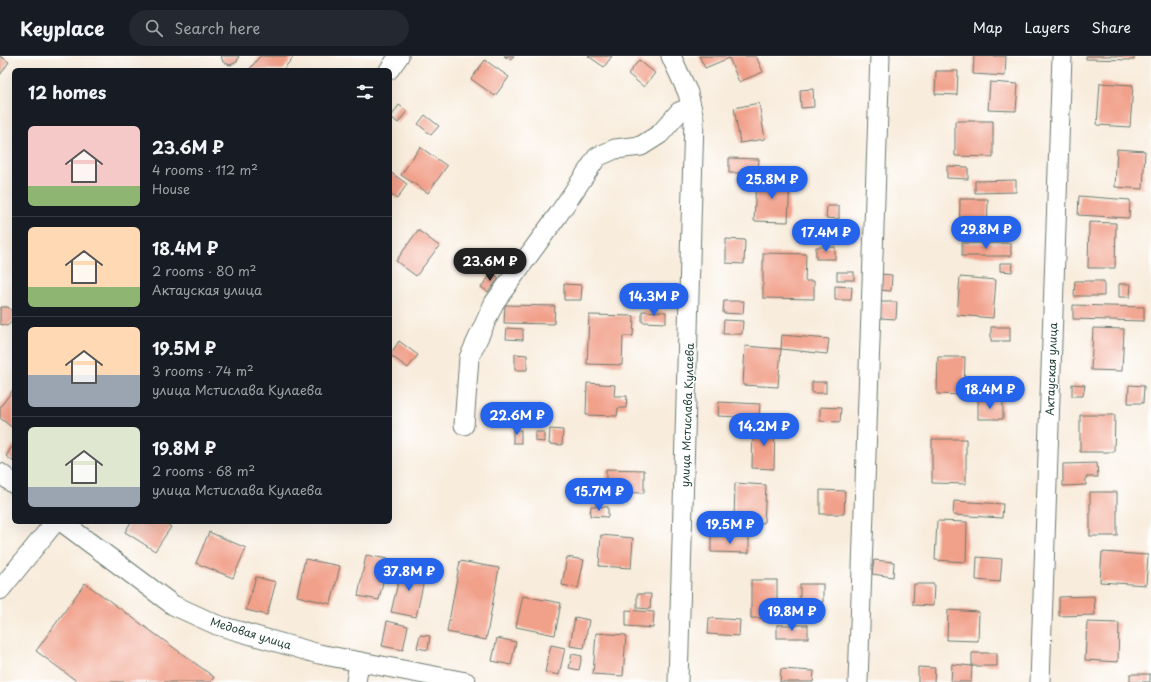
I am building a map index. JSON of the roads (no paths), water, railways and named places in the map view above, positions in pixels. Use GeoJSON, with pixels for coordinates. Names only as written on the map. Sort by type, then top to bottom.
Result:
{"type":"FeatureCollection","features":[{"type":"Feature","properties":{"kind":"street"},"geometry":{"type":"LineString","coordinates":[[390,68],[399,56]]}},
{"type":"Feature","properties":{"kind":"street","name":"улица Мстислава Кулаева"},"geometry":{"type":"LineString","coordinates":[[672,56],[688,93],[694,119],[692,245],[678,682]]}},
{"type":"Feature","properties":{"kind":"street"},"geometry":{"type":"LineString","coordinates":[[858,682],[880,56]]}},
{"type":"Feature","properties":{"kind":"street","name":"Актауская улица"},"geometry":{"type":"LineString","coordinates":[[1040,682],[1062,56]]}},
{"type":"Feature","properties":{"kind":"street"},"geometry":{"type":"LineString","coordinates":[[464,425],[469,358],[494,303],[558,215],[597,157],[615,148],[641,146],[660,134],[679,112],[691,107]]}},
{"type":"Feature","properties":{"kind":"street"},"geometry":{"type":"LineString","coordinates":[[0,473],[12,482]]}},
{"type":"Feature","properties":{"kind":"street"},"geometry":{"type":"LineString","coordinates":[[0,590],[53,524]]}},
{"type":"Feature","properties":{"kind":"street","name":"Медовая улица"},"geometry":{"type":"LineString","coordinates":[[65,524],[173,604],[217,625],[319,654],[466,682]]}},
{"type":"Feature","properties":{"kind":"street"},"geometry":{"type":"LineString","coordinates":[[356,682],[359,662]]}}]}
